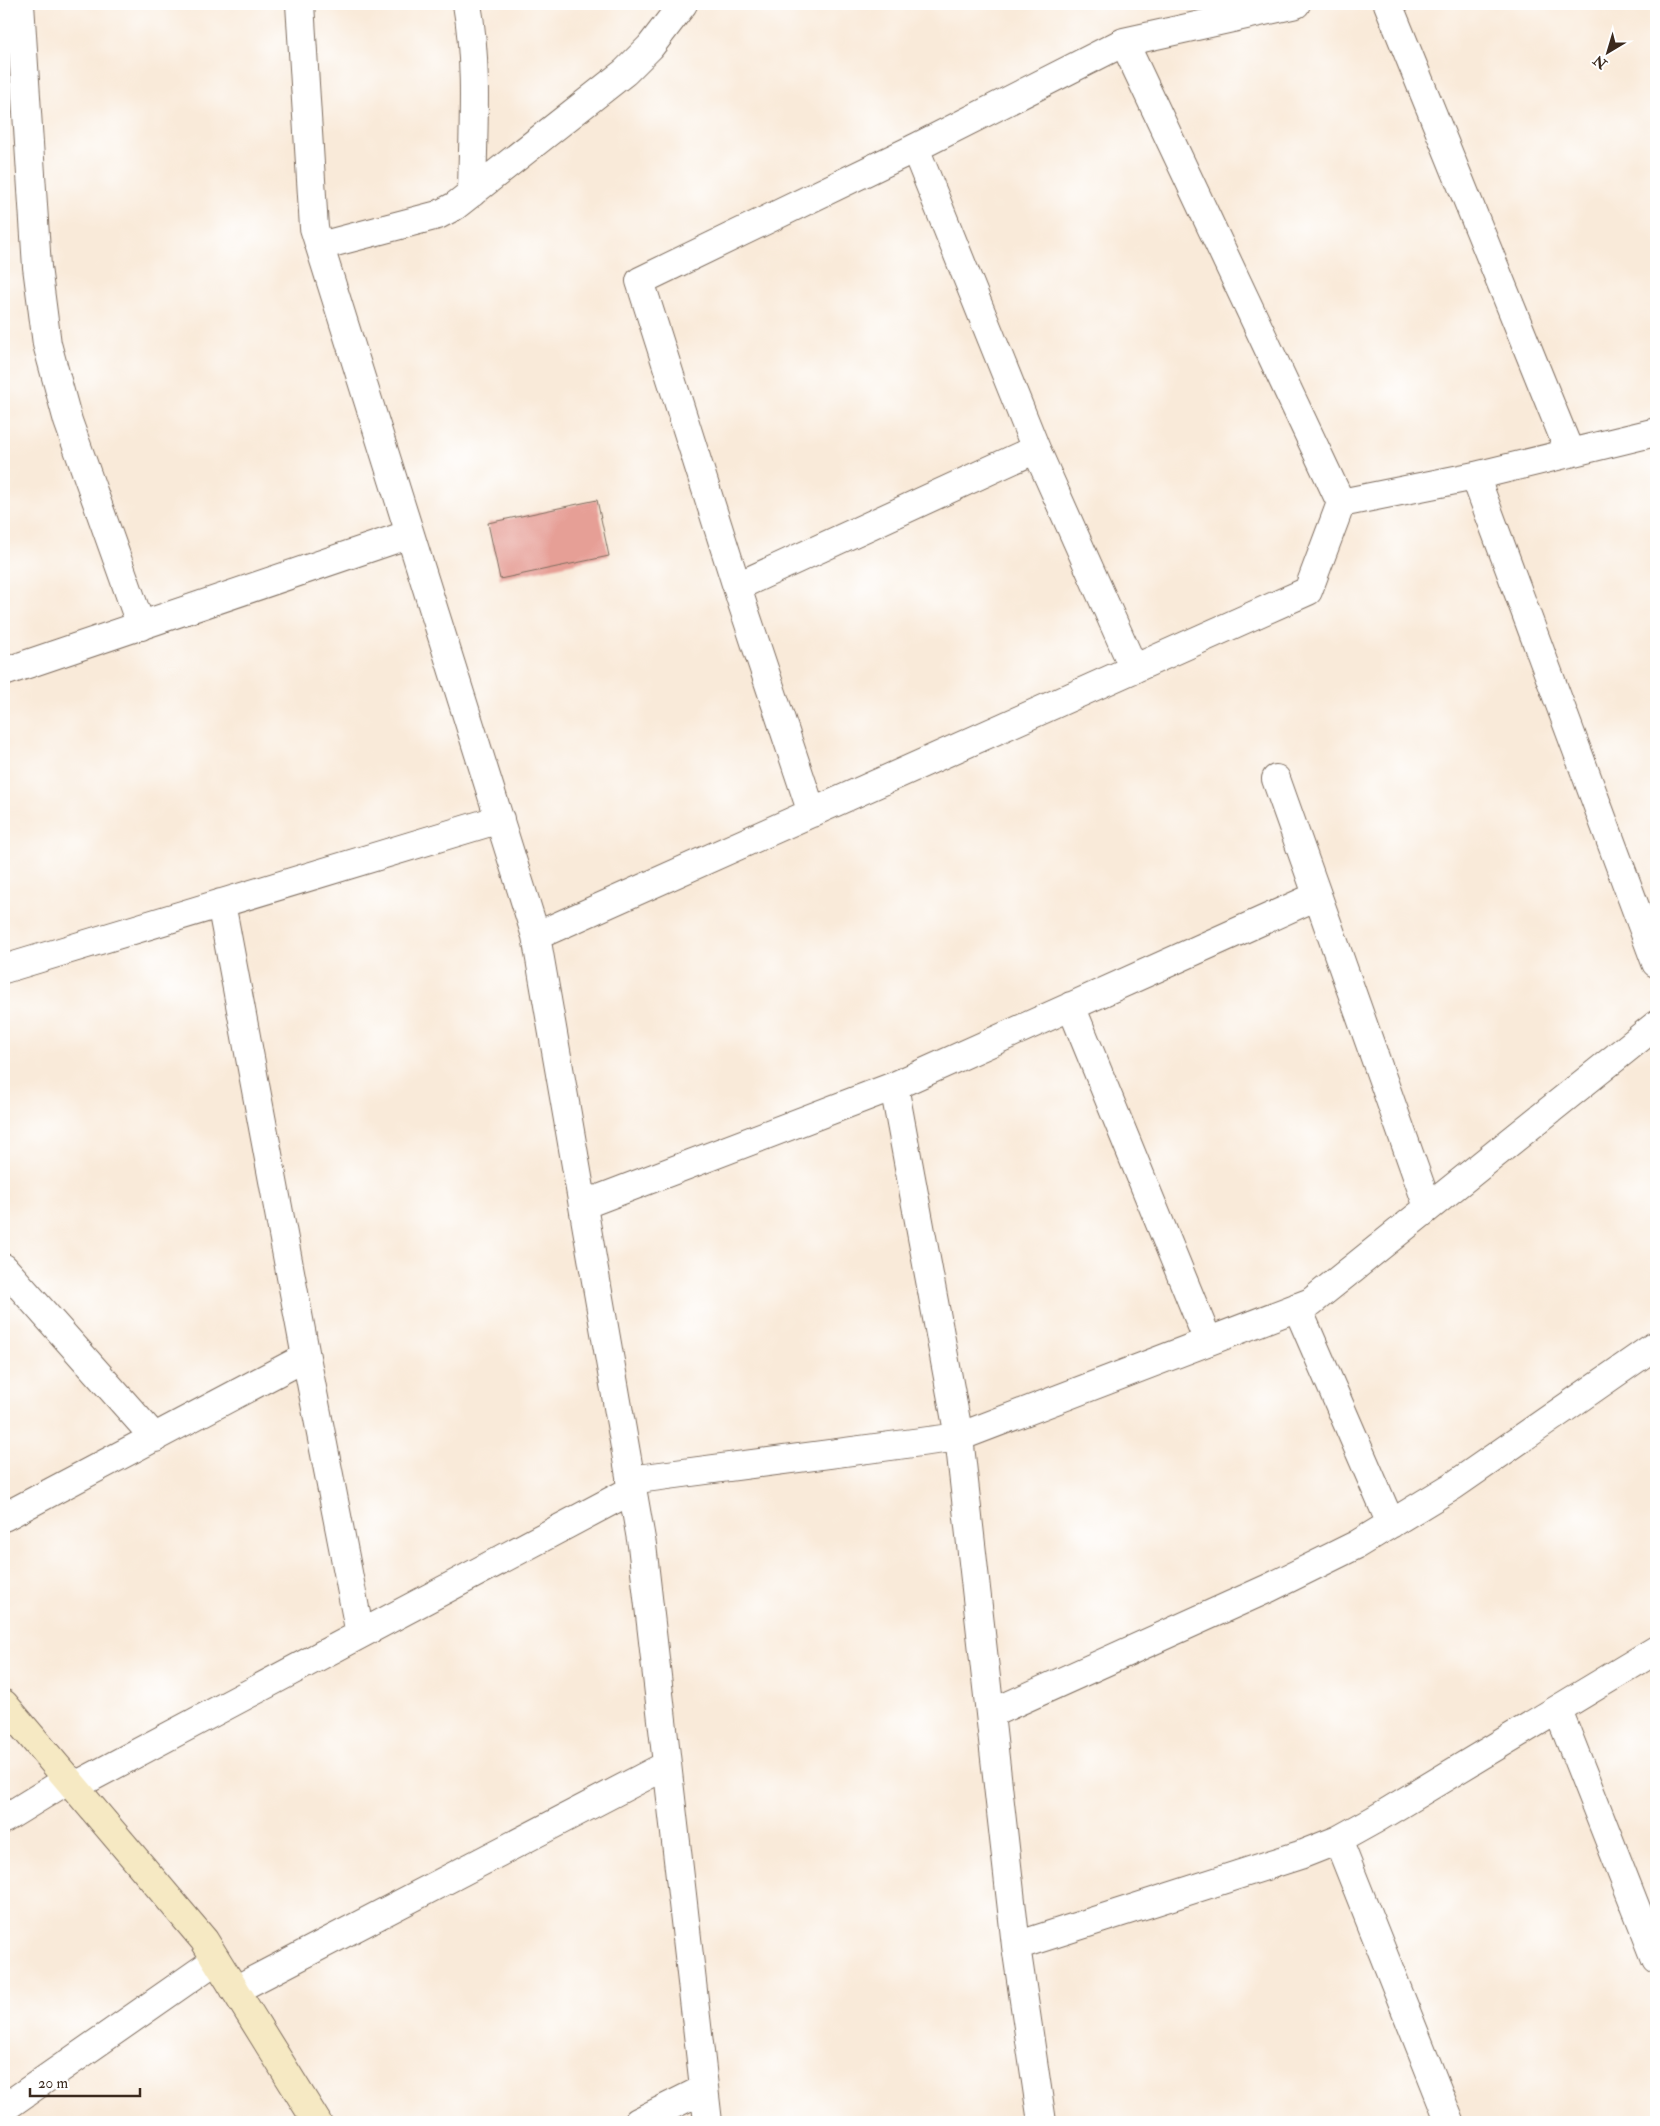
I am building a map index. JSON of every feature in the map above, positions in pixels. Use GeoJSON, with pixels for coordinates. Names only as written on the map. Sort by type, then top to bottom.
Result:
{"type":"FeatureCollection","features":[{"type":"Feature","properties":{"kind":"street"},"geometry":{"type":"LineString","coordinates":[[20,4],[37,267],[47,344],[68,421],[140,626]]}},
{"type":"Feature","properties":{"kind":"street"},"geometry":{"type":"LineString","coordinates":[[300,4],[314,228],[536,936],[642,1545],[708,2122]]}},
{"type":"Feature","properties":{"kind":"street"},"geometry":{"type":"LineString","coordinates":[[467,4],[472,30],[474,85],[472,193]]}},
{"type":"Feature","properties":{"kind":"street"},"geometry":{"type":"LineString","coordinates":[[320,246],[438,215],[455,206],[626,72],[650,47],[683,4]]}},
{"type":"Feature","properties":{"kind":"street"},"geometry":{"type":"LineString","coordinates":[[812,813],[743,606],[640,282],[915,148],[1124,42],[1296,4]]}},
{"type":"Feature","properties":{"kind":"street"},"geometry":{"type":"LineString","coordinates":[[1388,4],[1570,453]]}},
{"type":"Feature","properties":{"kind":"street"},"geometry":{"type":"LineString","coordinates":[[536,936],[1308,591],[1341,503],[1124,42]]}},
{"type":"Feature","properties":{"kind":"street"},"geometry":{"type":"LineString","coordinates":[[915,148],[1036,449],[1134,669]]}},
{"type":"Feature","properties":{"kind":"street"},"geometry":{"type":"LineString","coordinates":[[1341,503],[1475,476],[1656,432]]}},
{"type":"Feature","properties":{"kind":"street"},"geometry":{"type":"LineString","coordinates":[[738,586],[1036,449]]}},
{"type":"Feature","properties":{"kind":"street"},"geometry":{"type":"LineString","coordinates":[[1475,476],[1656,963]]}},
{"type":"Feature","properties":{"kind":"street"},"geometry":{"type":"LineString","coordinates":[[4,672],[410,534]]}},
{"type":"Feature","properties":{"kind":"street"},"geometry":{"type":"LineString","coordinates":[[1276,779],[1428,1206]]}},
{"type":"Feature","properties":{"kind":"street"},"geometry":{"type":"LineString","coordinates":[[4,969],[500,819]]}},
{"type":"Feature","properties":{"kind":"street"},"geometry":{"type":"LineString","coordinates":[[583,1205],[894,1086],[1317,896]]}},
{"type":"Feature","properties":{"kind":"street"},"geometry":{"type":"LineString","coordinates":[[221,903],[360,1634]]}},
{"type":"Feature","properties":{"kind":"street"},"geometry":{"type":"LineString","coordinates":[[1071,1006],[1208,1341]]}},
{"type":"Feature","properties":{"kind":"street"},"geometry":{"type":"LineString","coordinates":[[4,1819],[360,1634],[631,1485],[959,1437],[1311,1302],[1428,1206],[1656,1025]]}},
{"type":"Feature","properties":{"kind":"street"},"geometry":{"type":"LineString","coordinates":[[894,1086],[959,1437],[1016,1946],[1042,2122]]}},
{"type":"Feature","properties":{"kind":"street"},"geometry":{"type":"LineString","coordinates":[[4,1268],[155,1438]]}},
{"type":"Feature","properties":{"kind":"street"},"geometry":{"type":"LineString","coordinates":[[1297,1307],[1391,1524]]}},
{"type":"Feature","properties":{"kind":"street"},"geometry":{"type":"LineString","coordinates":[[990,1714],[1269,1588],[1356,1545],[1454,1486],[1656,1345]]}},
{"type":"Feature","properties":{"kind":"street"},"geometry":{"type":"LineString","coordinates":[[4,1517],[306,1357]]}},
{"type":"Feature","properties":{"kind":"street"},"geometry":{"type":"LineString","coordinates":[[1016,1946],[1300,1855],[1338,1840],[1443,1780],[1656,1650]]}},
{"type":"Feature","properties":{"kind":"street"},"geometry":{"type":"LineString","coordinates":[[4,1704],[204,1940],[316,2122]]}},
{"type":"Feature","properties":{"kind":"street"},"geometry":{"type":"LineString","coordinates":[[1558,1710],[1656,1959]]}},
{"type":"Feature","properties":{"kind":"street"},"geometry":{"type":"LineString","coordinates":[[235,1990],[667,1765]]}},
{"type":"Feature","properties":{"kind":"street"},"geometry":{"type":"LineString","coordinates":[[1338,1840],[1450,2122]]}},
{"type":"Feature","properties":{"kind":"street"},"geometry":{"type":"LineString","coordinates":[[4,2108],[216,1960]]}},
{"type":"Feature","properties":{"kind":"street"},"geometry":{"type":"LineString","coordinates":[[638,2122],[704,2089]]}},
{"type":"Feature","properties":{"kind":"building"},"geometry":{"type":"Polygon","coordinates":[[[597,500],[609,556],[500,579],[488,523],[597,500]]]}}]}
